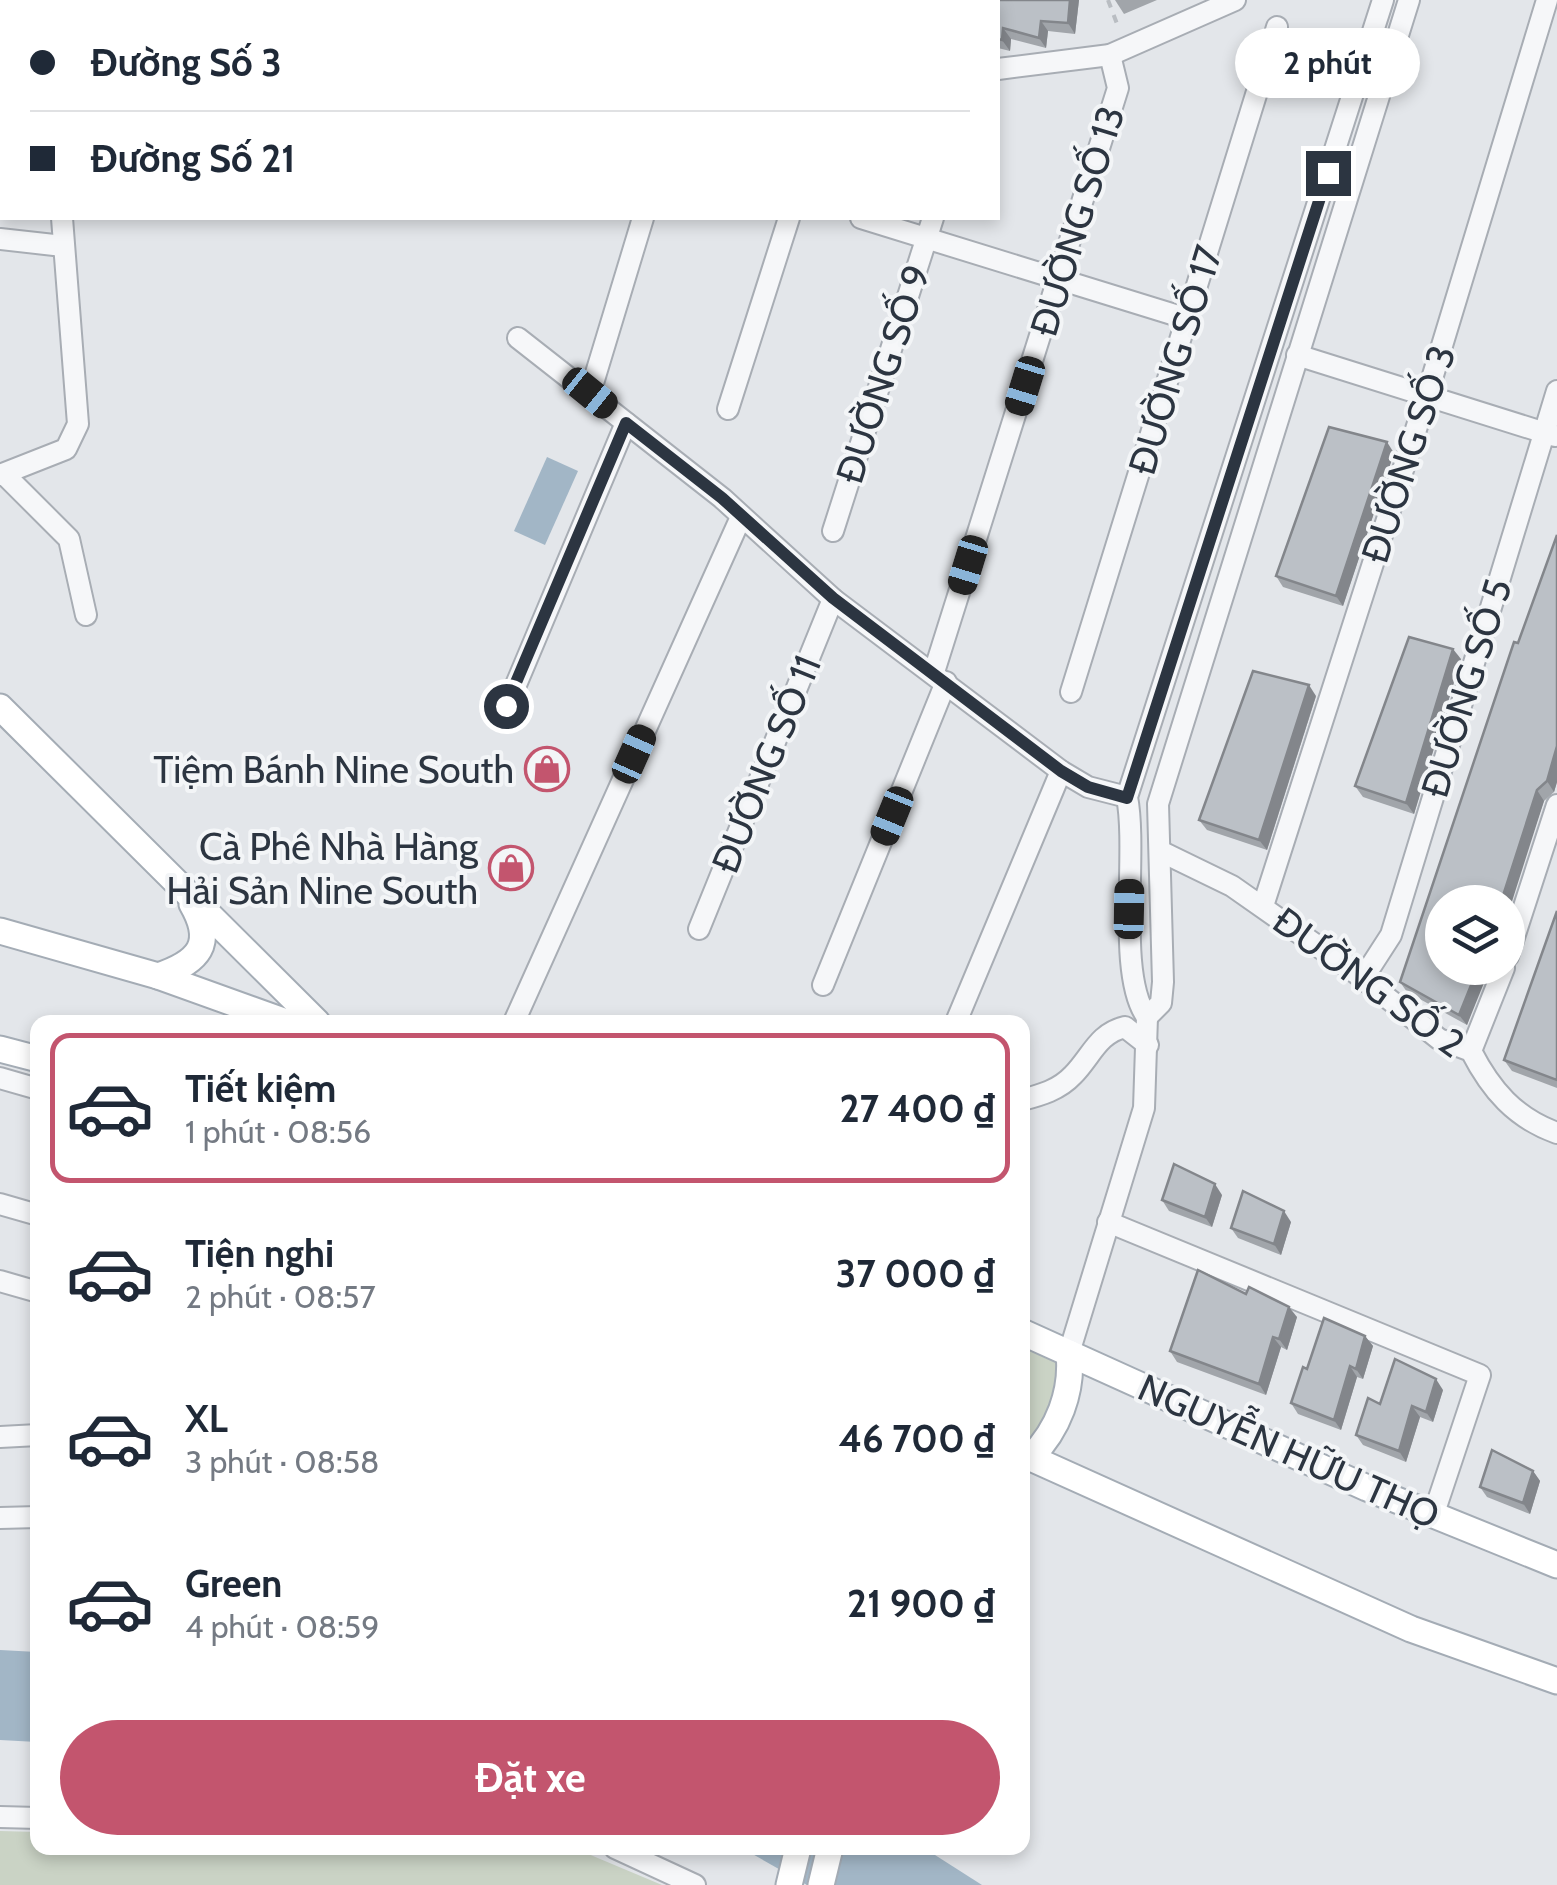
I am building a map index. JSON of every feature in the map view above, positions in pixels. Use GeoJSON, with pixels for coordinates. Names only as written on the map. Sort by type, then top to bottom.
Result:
{"type":"FeatureCollection","features":[{"type":"Feature","properties":{"kind":"main road"},"geometry":{"type":"LineString","coordinates":[[0,707],[310,1015]]}},
{"type":"Feature","properties":{"kind":"main road"},"geometry":{"type":"LineString","coordinates":[[158,976],[193,960],[204,942],[204,924],[182,886]]}},
{"type":"Feature","properties":{"kind":"main road"},"geometry":{"type":"LineString","coordinates":[[0,932],[158,976],[267,1015]]}},
{"type":"Feature","properties":{"kind":"main road"},"geometry":{"type":"LineString","coordinates":[[0,1048],[30,1056]]}},
{"type":"Feature","properties":{"kind":"main road","name":"NGUYỄN HỮU THỌ"},"geometry":{"type":"LineString","coordinates":[[1030,1336],[1433,1516],[1557,1565]]}},
{"type":"Feature","properties":{"kind":"main road"},"geometry":{"type":"LineString","coordinates":[[1030,1453],[1054,1428],[1063,1406],[1069,1384],[1069,1354]]}},
{"type":"Feature","properties":{"kind":"main road"},"geometry":{"type":"LineString","coordinates":[[1030,1457],[1411,1630],[1557,1681]]}},
{"type":"Feature","properties":{"kind":"main road"},"geometry":{"type":"LineString","coordinates":[[789,1885],[796,1855]]}},
{"type":"Feature","properties":{"kind":"main road"},"geometry":{"type":"LineString","coordinates":[[822,1885],[828,1855]]}},
{"type":"Feature","properties":{"kind":"street"},"geometry":{"type":"LineString","coordinates":[[1000,69],[1110,55],[1235,0]]}},
{"type":"Feature","properties":{"kind":"street"},"geometry":{"type":"LineString","coordinates":[[1069,1354],[1144,1108],[1148,1017],[1137,1003],[1129,909],[1131,819],[1127,798],[1383,0]]}},
{"type":"Feature","properties":{"kind":"street"},"geometry":{"type":"LineString","coordinates":[[1148,1017],[1160,1003],[1163,982],[1158,804],[1409,0]]}},
{"type":"Feature","properties":{"kind":"street","name":"ĐƯỜNG SỐ 3"},"geometry":{"type":"LineString","coordinates":[[1263,906],[1427,395],[1547,0]]}},
{"type":"Feature","properties":{"kind":"street","name":"ĐƯỜNG SỐ 17"},"geometry":{"type":"LineString","coordinates":[[1071,692],[1277,27]]}},
{"type":"Feature","properties":{"kind":"street","name":"ĐƯỜNG SỐ 13"},"geometry":{"type":"LineString","coordinates":[[823,985],[940,677],[1118,88],[1110,55]]}},
{"type":"Feature","properties":{"kind":"street"},"geometry":{"type":"LineString","coordinates":[[62,220],[78,424],[66,449],[2,474],[70,539],[86,615]]}},
{"type":"Feature","properties":{"kind":"street"},"geometry":{"type":"LineString","coordinates":[[590,393],[643,220]]}},
{"type":"Feature","properties":{"kind":"street"},"geometry":{"type":"LineString","coordinates":[[728,409],[789,220]]}},
{"type":"Feature","properties":{"kind":"street"},"geometry":{"type":"LineString","coordinates":[[874,220],[929,228],[1060,279],[1188,319]]}},
{"type":"Feature","properties":{"kind":"street","name":"ĐƯỜNG SỐ 9"},"geometry":{"type":"LineString","coordinates":[[832,531],[929,228]]}},
{"type":"Feature","properties":{"kind":"street"},"geometry":{"type":"LineString","coordinates":[[0,239],[63,246]]}},
{"type":"Feature","properties":{"kind":"street"},"geometry":{"type":"LineString","coordinates":[[518,338],[722,498],[833,598],[1061,771],[1088,787],[1127,798]]}},
{"type":"Feature","properties":{"kind":"street"},"geometry":{"type":"LineString","coordinates":[[1297,355],[1551,434]]}},
{"type":"Feature","properties":{"kind":"street","name":"ĐƯỜNG SỐ 5"},"geometry":{"type":"LineString","coordinates":[[1356,973],[1370,966],[1391,935],[1551,434],[1557,391]]}},
{"type":"Feature","properties":{"kind":"street"},"geometry":{"type":"LineString","coordinates":[[506,706],[626,423]]}},
{"type":"Feature","properties":{"kind":"street"},"geometry":{"type":"LineString","coordinates":[[517,1015],[741,517]]}},
{"type":"Feature","properties":{"kind":"street","name":"ĐƯỜNG SỐ 11"},"geometry":{"type":"LineString","coordinates":[[699,929],[833,598]]}},
{"type":"Feature","properties":{"kind":"street"},"geometry":{"type":"LineString","coordinates":[[959,1015],[1061,771]]}},
{"type":"Feature","properties":{"kind":"street"},"geometry":{"type":"LineString","coordinates":[[1525,904],[1557,805]]}},
{"type":"Feature","properties":{"kind":"street","name":"ĐƯỜNG SỐ 2"},"geometry":{"type":"LineString","coordinates":[[1160,851],[1232,886],[1356,973],[1439,1039],[1472,1051],[1488,1085],[1530,1123],[1557,1133]]}},
{"type":"Feature","properties":{"kind":"street"},"geometry":{"type":"LineString","coordinates":[[1472,1051],[1497,985]]}},
{"type":"Feature","properties":{"kind":"street"},"geometry":{"type":"LineString","coordinates":[[1030,1098],[1047,1094],[1073,1076],[1111,1030],[1125,1027],[1148,1044]]}},
{"type":"Feature","properties":{"kind":"street"},"geometry":{"type":"LineString","coordinates":[[0,1078],[30,1087]]}},
{"type":"Feature","properties":{"kind":"street"},"geometry":{"type":"LineString","coordinates":[[0,1204],[30,1213]]}},
{"type":"Feature","properties":{"kind":"street"},"geometry":{"type":"LineString","coordinates":[[1108,1222],[1480,1375],[1433,1516]]}},
{"type":"Feature","properties":{"kind":"street"},"geometry":{"type":"LineString","coordinates":[[0,1281],[30,1290]]}},
{"type":"Feature","properties":{"kind":"street"},"geometry":{"type":"LineString","coordinates":[[0,1437],[30,1435]]}},
{"type":"Feature","properties":{"kind":"street"},"geometry":{"type":"LineString","coordinates":[[0,1518],[30,1518]]}},
{"type":"Feature","properties":{"kind":"street"},"geometry":{"type":"LineString","coordinates":[[0,1817],[30,1818]]}},
{"type":"Feature","properties":{"kind":"street"},"geometry":{"type":"LineString","coordinates":[[630,1855],[695,1885]]}},
{"type":"Feature","properties":{"kind":"path"},"geometry":{"type":"LineString","coordinates":[[1108,0],[1119,30]]}},
{"type":"Feature","properties":{"kind":"green space"},"geometry":{"type":"Polygon","coordinates":[[[1030,1344],[1054,1354],[1062,1370],[1058,1389],[1037,1434],[1030,1436],[1030,1344]]]}},
{"type":"Feature","properties":{"kind":"green space"},"geometry":{"type":"Polygon","coordinates":[[[0,1831],[30,1832],[30,1855],[591,1855],[662,1885],[0,1885],[0,1831]]]}},
{"type":"Feature","properties":{"kind":"water"},"geometry":{"type":"Polygon","coordinates":[[[547,457],[578,471],[545,545],[514,531],[547,457]]]}},
{"type":"Feature","properties":{"kind":"water"},"geometry":{"type":"Polygon","coordinates":[[[0,1650],[30,1652],[30,1742],[0,1740],[0,1650]]]}},
{"type":"Feature","properties":{"kind":"water"},"geometry":{"type":"Polygon","coordinates":[[[754,1855],[935,1855],[982,1885],[807,1885],[754,1855]]]}},
{"type":"Feature","properties":{"kind":"building"},"geometry":{"type":"Polygon","coordinates":[[[1000,0],[1070,0],[1068,23],[1041,21],[1039,38],[1003,28],[1002,40],[1000,0]]]}},
{"type":"Feature","properties":{"kind":"building"},"geometry":{"type":"Polygon","coordinates":[[[1329,427],[1387,442],[1336,596],[1276,576],[1329,427]]]}},
{"type":"Feature","properties":{"kind":"building"},"geometry":{"type":"Polygon","coordinates":[[[1557,535],[1557,746],[1547,781],[1537,790],[1506,885],[1433,885],[1514,642],[1518,643],[1557,535]]]}},
{"type":"Feature","properties":{"kind":"building"},"geometry":{"type":"Polygon","coordinates":[[[1409,637],[1453,649],[1406,803],[1355,786],[1409,637]]]}},
{"type":"Feature","properties":{"kind":"building"},"geometry":{"type":"Polygon","coordinates":[[[1253,671],[1309,685],[1259,840],[1199,820],[1253,671]]]}},
{"type":"Feature","properties":{"kind":"building"},"geometry":{"type":"Polygon","coordinates":[[[1425,907],[1425,985],[1471,985],[1459,1015],[1400,982],[1425,907]]]}},
{"type":"Feature","properties":{"kind":"building"},"geometry":{"type":"Polygon","coordinates":[[[1557,911],[1557,1080],[1504,1060],[1557,911]]]}},
{"type":"Feature","properties":{"kind":"building"},"geometry":{"type":"Polygon","coordinates":[[[1174,1164],[1215,1184],[1205,1217],[1162,1200],[1174,1164]]]}},
{"type":"Feature","properties":{"kind":"building"},"geometry":{"type":"Polygon","coordinates":[[[1243,1191],[1284,1211],[1274,1244],[1231,1228],[1243,1191]]]}},
{"type":"Feature","properties":{"kind":"building"},"geometry":{"type":"Polygon","coordinates":[[[1198,1270],[1246,1294],[1249,1287],[1289,1307],[1279,1339],[1273,1337],[1259,1384],[1170,1351],[1198,1270]]]}},
{"type":"Feature","properties":{"kind":"building"},"geometry":{"type":"Polygon","coordinates":[[[1324,1318],[1365,1336],[1356,1369],[1350,1366],[1334,1420],[1291,1403],[1324,1318]]]}},
{"type":"Feature","properties":{"kind":"building"},"geometry":{"type":"Polygon","coordinates":[[[1395,1359],[1436,1379],[1426,1412],[1412,1406],[1399,1451],[1356,1435],[1368,1398],[1380,1404],[1395,1359]]]}},
{"type":"Feature","properties":{"kind":"building"},"geometry":{"type":"Polygon","coordinates":[[[1492,1450],[1533,1471],[1523,1503],[1480,1487],[1492,1450]]]}},
{"type":"Feature","properties":{"kind":"place","name":"Tiệm Bánh Nine South"},"geometry":{"type":"Point","coordinates":[547,769]}},
{"type":"Feature","properties":{"kind":"place","name":"Cà Phê Nhà Hàng Hải Sản Nine South"},"geometry":{"type":"Point","coordinates":[511,868]}},
{"type":"Feature","properties":{"kind":"route"},"geometry":{"type":"LineString","coordinates":[[506,706],[626,423],[722,498],[833,598],[1061,771],[1088,787],[1127,798],[1328,173]]}}]}
